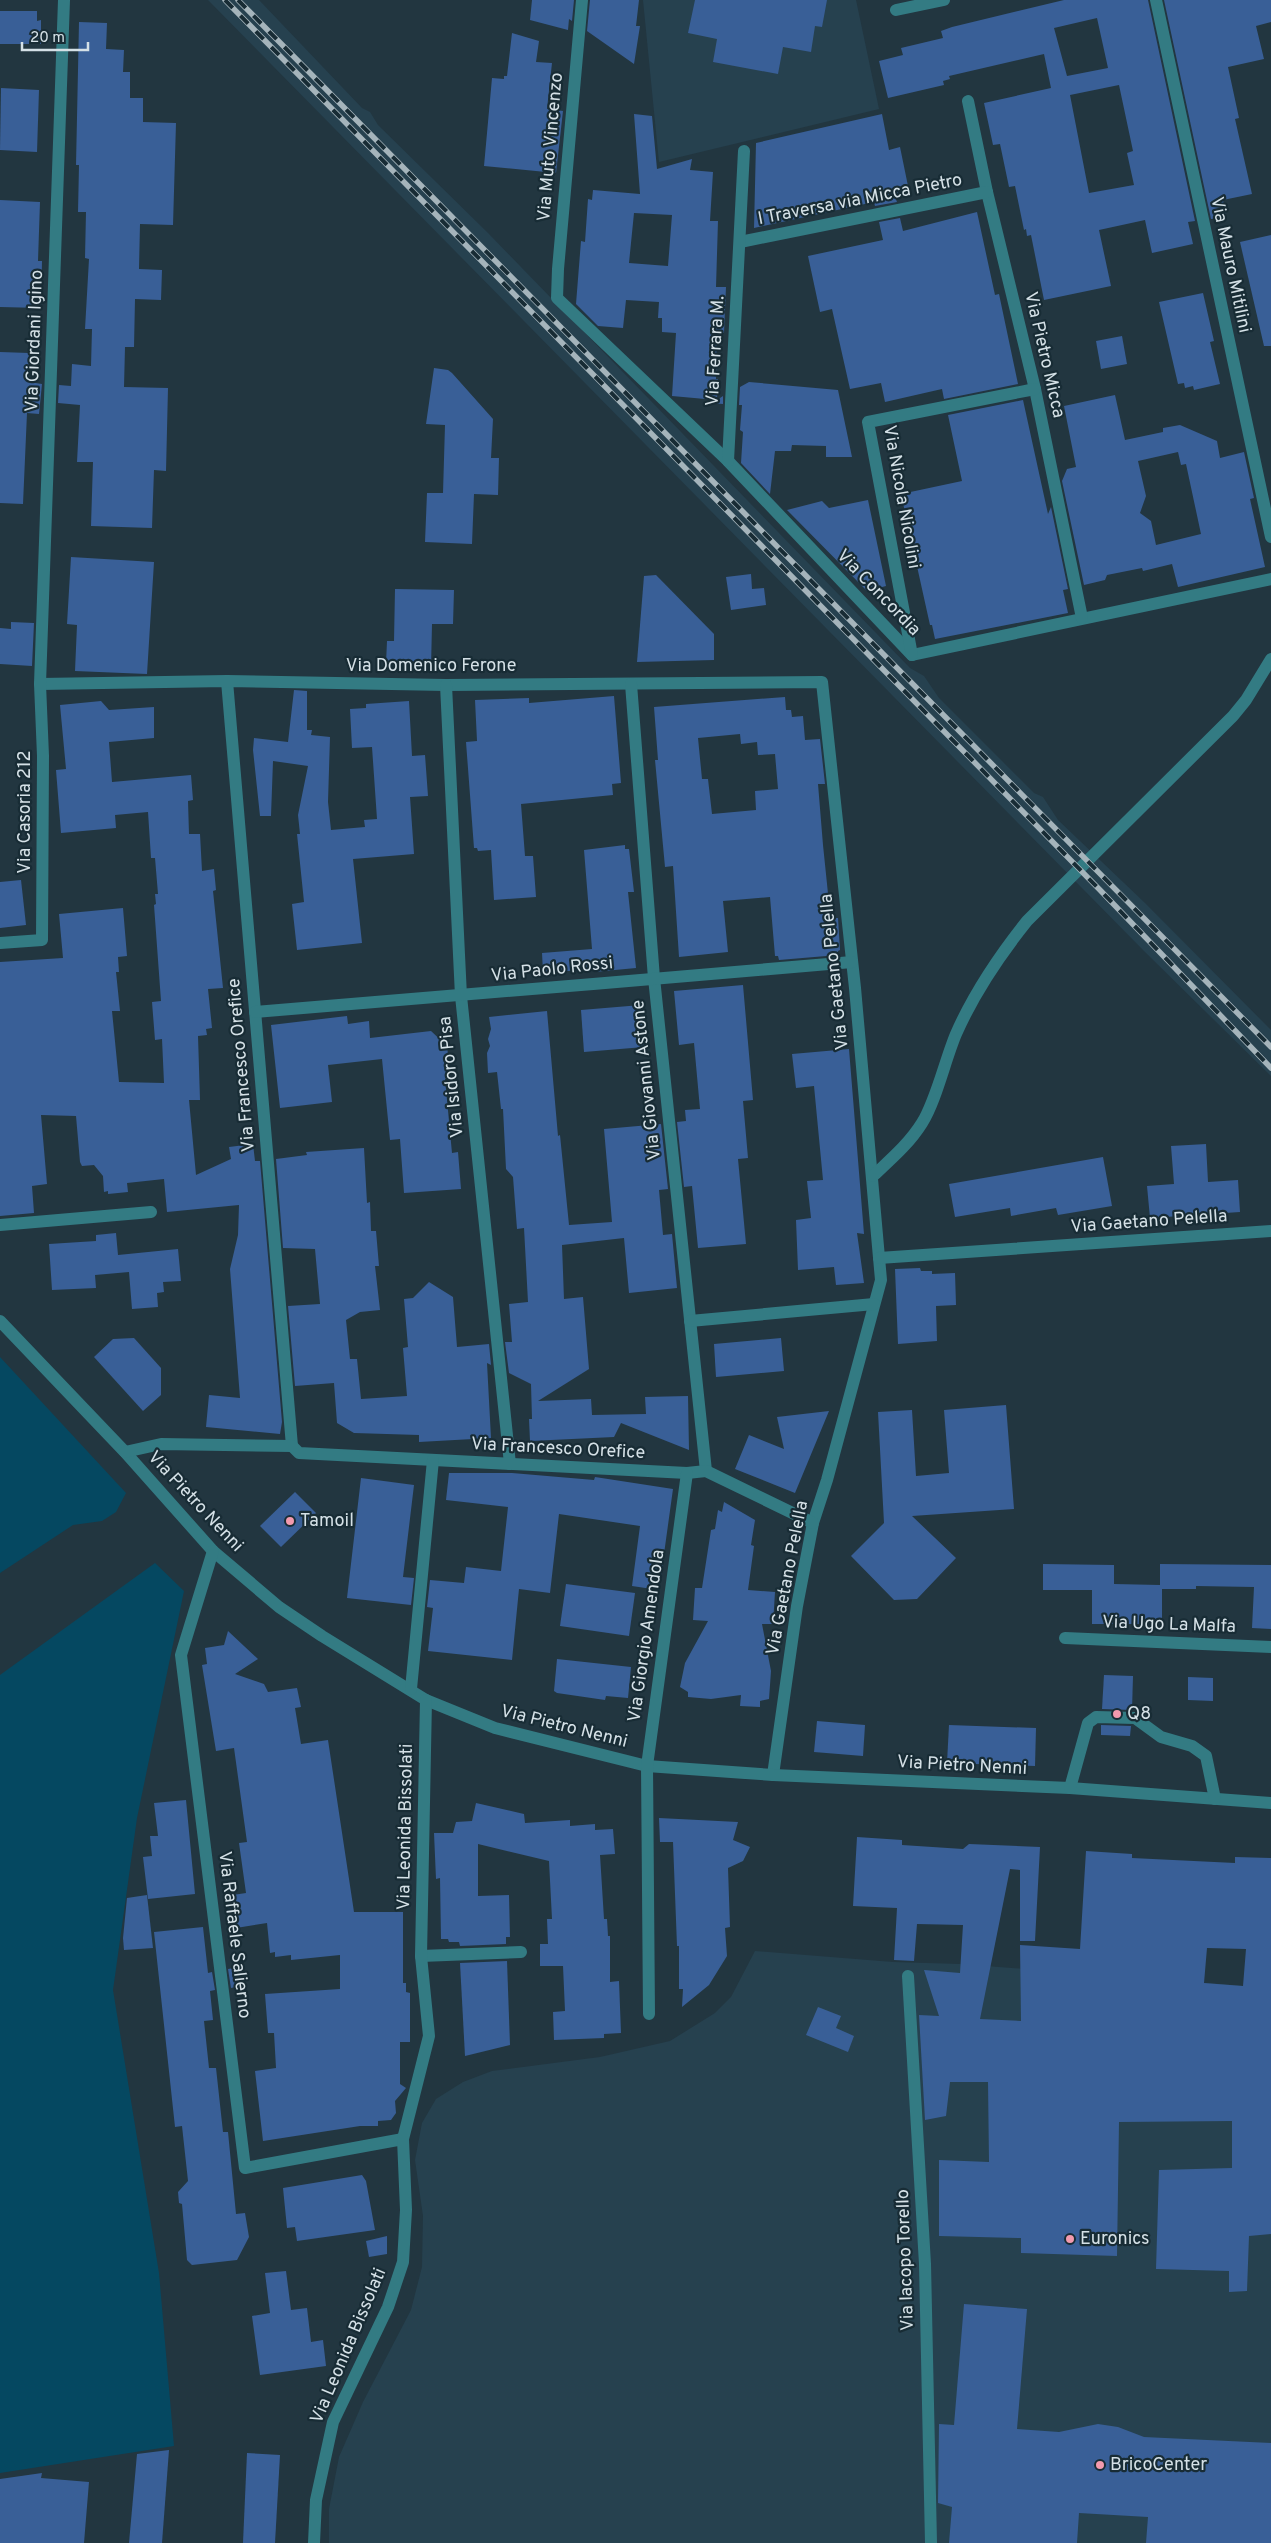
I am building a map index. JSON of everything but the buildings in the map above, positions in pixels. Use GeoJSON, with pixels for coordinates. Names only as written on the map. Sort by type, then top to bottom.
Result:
{"type":"FeatureCollection","features":[{"type":"Feature","properties":{"kind":"street","name":"Via Giordani Igino"},"geometry":{"type":"LineString","coordinates":[[40,684],[64,0]]}},
{"type":"Feature","properties":{"kind":"street","name":"Via Muto Vincenzo"},"geometry":{"type":"LineString","coordinates":[[557,298],[582,0]]}},
{"type":"Feature","properties":{"kind":"street"},"geometry":{"type":"LineString","coordinates":[[896,10],[944,0]]}},
{"type":"Feature","properties":{"kind":"street","name":"Via Mauro Mitilini"},"geometry":{"type":"LineString","coordinates":[[1156,0],[1271,538]]}},
{"type":"Feature","properties":{"kind":"street","name":"Via Pietro Micca"},"geometry":{"type":"LineString","coordinates":[[968,102],[987,192],[1034,389],[1082,618]]}},
{"type":"Feature","properties":{"kind":"street","name":"Via Ferrara M."},"geometry":{"type":"LineString","coordinates":[[728,461],[744,151]]}},
{"type":"Feature","properties":{"kind":"street","name":"I Traversa via Micca Pietro"},"geometry":{"type":"LineString","coordinates":[[740,242],[987,192]]}},
{"type":"Feature","properties":{"kind":"street","name":"Via Concordia"},"geometry":{"type":"LineString","coordinates":[[557,298],[728,461],[912,655],[1271,579]]}},
{"type":"Feature","properties":{"kind":"street","name":"Via Nicola Nicolini"},"geometry":{"type":"LineString","coordinates":[[912,655],[868,422],[1034,389]]}},
{"type":"Feature","properties":{"kind":"street"},"geometry":{"type":"LineString","coordinates":[[873,1176],[901,1149],[922,1122],[968,1010],[994,965],[1012,940],[1027,921],[1233,716],[1246,700],[1271,659]]}},
{"type":"Feature","properties":{"kind":"street","name":"Via Domenico Ferone"},"geometry":{"type":"LineString","coordinates":[[40,684],[227,681],[446,685],[822,682]]}},
{"type":"Feature","properties":{"kind":"street","name":"Via Francesco Orefice"},"geometry":{"type":"LineString","coordinates":[[227,681],[292,1446],[299,1453],[687,1474],[706,1471]]}},
{"type":"Feature","properties":{"kind":"street","name":"Via Gaetano Pelella"},"geometry":{"type":"LineString","coordinates":[[773,1775],[797,1606],[813,1524],[827,1480],[881,1280],[852,962],[822,682]]}},
{"type":"Feature","properties":{"kind":"street","name":"Via Casoria 212"},"geometry":{"type":"LineString","coordinates":[[0,943],[42,940],[43,756],[40,684]]}},
{"type":"Feature","properties":{"kind":"street","name":"Via Giovanni Astone"},"geometry":{"type":"LineString","coordinates":[[631,684],[654,978],[706,1471]]}},
{"type":"Feature","properties":{"kind":"street","name":"Via Isidoro Pisa"},"geometry":{"type":"LineString","coordinates":[[446,685],[461,996],[510,1464]]}},
{"type":"Feature","properties":{"kind":"street","name":"Via Paolo Rossi"},"geometry":{"type":"LineString","coordinates":[[255,1012],[852,962]]}},
{"type":"Feature","properties":{"kind":"street"},"geometry":{"type":"LineString","coordinates":[[0,1225],[151,1212]]}},
{"type":"Feature","properties":{"kind":"street","name":"Via Gaetano Pelella"},"geometry":{"type":"LineString","coordinates":[[879,1258],[1271,1230]]}},
{"type":"Feature","properties":{"kind":"street"},"geometry":{"type":"LineString","coordinates":[[690,1321],[874,1304]]}},
{"type":"Feature","properties":{"kind":"street","name":"Via Pietro Nenni"},"geometry":{"type":"LineString","coordinates":[[0,1321],[125,1452],[213,1551],[279,1607],[322,1636],[411,1689],[426,1700],[502,1730],[647,1766],[773,1775],[1070,1788],[1271,1803]]}},
{"type":"Feature","properties":{"kind":"street","name":"Via Francesco Orefice"},"geometry":{"type":"LineString","coordinates":[[125,1452],[161,1444],[292,1446]]}},
{"type":"Feature","properties":{"kind":"street"},"geometry":{"type":"LineString","coordinates":[[411,1689],[433,1460]]}},
{"type":"Feature","properties":{"kind":"street"},"geometry":{"type":"LineString","coordinates":[[706,1471],[813,1524]]}},
{"type":"Feature","properties":{"kind":"street","name":"Via Giorgio Amendola"},"geometry":{"type":"LineString","coordinates":[[649,2014],[647,1766],[687,1474]]}},
{"type":"Feature","properties":{"kind":"street","name":"Via Raffaele Salierno"},"geometry":{"type":"LineString","coordinates":[[213,1551],[182,1655],[245,2168],[403,2139]]}},
{"type":"Feature","properties":{"kind":"street","name":"Via Ugo La Malfa"},"geometry":{"type":"LineString","coordinates":[[1065,1638],[1271,1646]]}},
{"type":"Feature","properties":{"kind":"street","name":"Via Leonida Bissolati"},"geometry":{"type":"LineString","coordinates":[[314,2543],[316,2500],[333,2422],[388,2306],[403,2262],[406,2210],[403,2139],[429,2036],[421,1956],[426,1700]]}},
{"type":"Feature","properties":{"kind":"street"},"geometry":{"type":"LineString","coordinates":[[1070,1788],[1088,1723],[1096,1716],[1135,1718],[1161,1737],[1192,1746],[1206,1756],[1215,1799]]}},
{"type":"Feature","properties":{"kind":"street"},"geometry":{"type":"LineString","coordinates":[[421,1956],[521,1952]]}},
{"type":"Feature","properties":{"kind":"street","name":"Via Iacopo Torello"},"geometry":{"type":"LineString","coordinates":[[908,1976],[925,2264],[931,2543]]}},
{"type":"Feature","properties":{"kind":"shaded area"},"geometry":{"type":"Polygon","coordinates":[[[208,0],[259,0],[362,108],[370,112],[378,125],[488,233],[910,668],[924,676],[939,698],[1034,793],[1043,797],[1058,820],[1145,903],[1271,1030],[1271,1076],[1144,951],[208,0]]]}},
{"type":"Feature","properties":{"kind":"shaded area"},"geometry":{"type":"Polygon","coordinates":[[[643,0],[856,0],[879,109],[659,162],[643,0]]]}},
{"type":"Feature","properties":{"kind":"shaded area"},"geometry":{"type":"Polygon","coordinates":[[[0,1357],[126,1493],[116,1512],[102,1521],[73,1525],[0,1573],[0,1357]]]}},
{"type":"Feature","properties":{"kind":"shaded area"},"geometry":{"type":"Polygon","coordinates":[[[155,1563],[184,1591],[137,1818],[113,1990],[159,2273],[174,2446],[0,2473],[0,1675],[155,1563]]]}},
{"type":"Feature","properties":{"kind":"shaded area"},"geometry":{"type":"Polygon","coordinates":[[[755,1951],[893,1962],[960,1964],[1271,1988],[1271,2543],[329,2543],[329,2509],[339,2457],[363,2402],[411,2310],[422,2267],[423,2216],[415,2160],[422,2123],[436,2099],[463,2082],[492,2071],[600,2057],[670,2041],[715,2013],[731,1997],[755,1951]]]}},
{"type":"Feature","properties":{"kind":"railway"},"geometry":{"type":"LineString","coordinates":[[225,0],[1100,890],[1271,1068]]}},
{"type":"Feature","properties":{"kind":"railway"},"geometry":{"type":"LineString","coordinates":[[238,0],[1271,1047]]}},
{"type":"Feature","properties":{"kind":"place","name":"Tamoil"},"geometry":{"type":"Point","coordinates":[290,1521]}},
{"type":"Feature","properties":{"kind":"place","name":"Q8"},"geometry":{"type":"Point","coordinates":[1117,1714]}},
{"type":"Feature","properties":{"kind":"place","name":"Euronics"},"geometry":{"type":"Point","coordinates":[1070,2239]}},
{"type":"Feature","properties":{"kind":"place","name":"BricoCenter"},"geometry":{"type":"Point","coordinates":[1100,2465]}}]}
